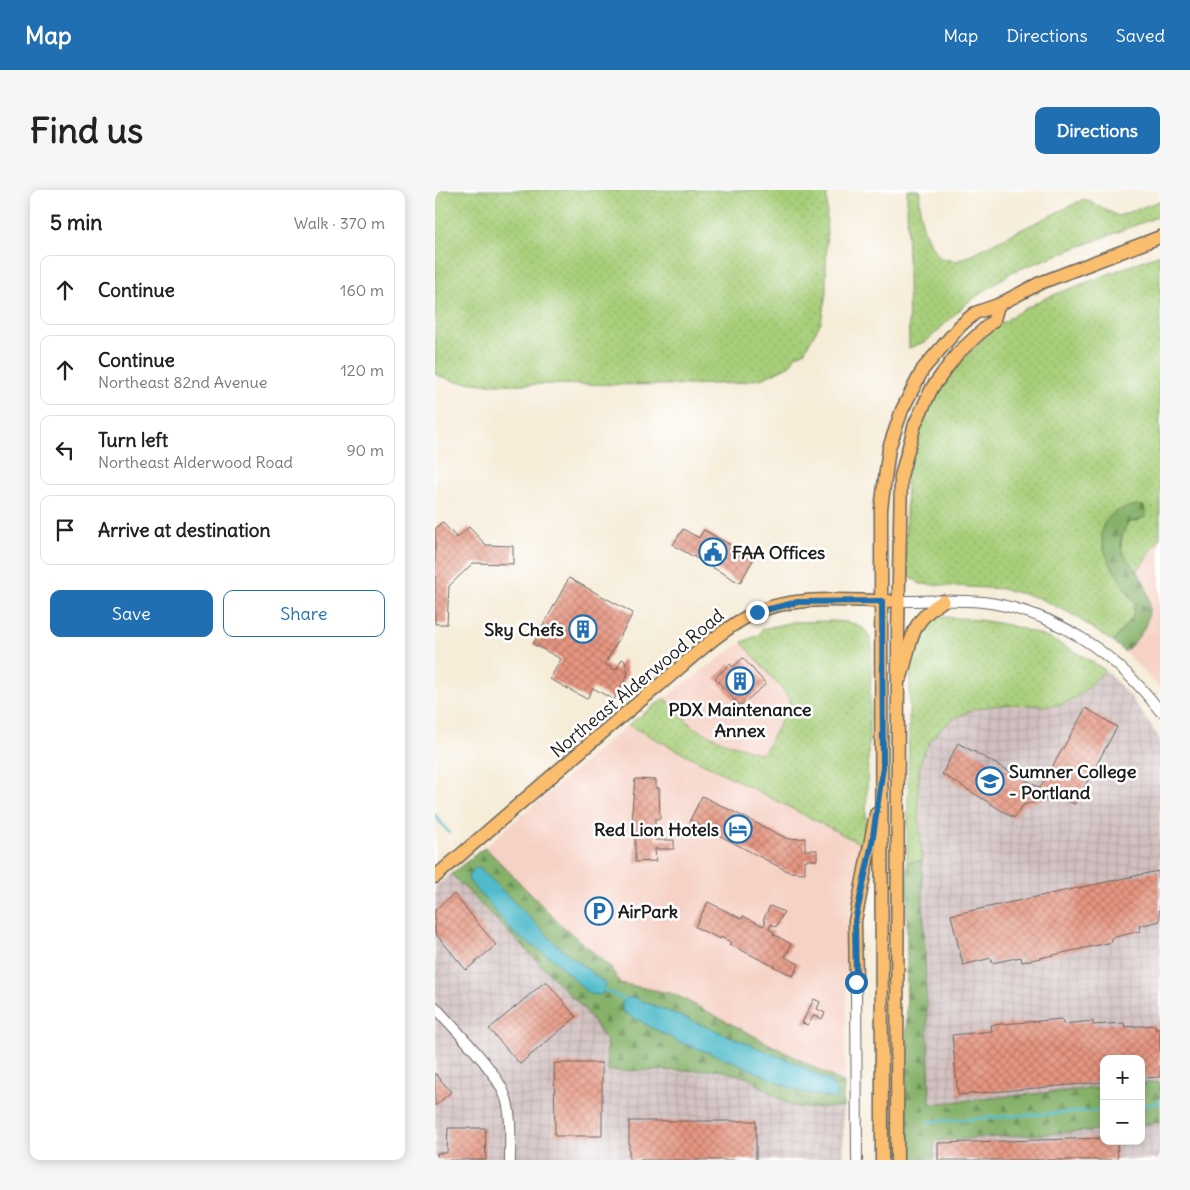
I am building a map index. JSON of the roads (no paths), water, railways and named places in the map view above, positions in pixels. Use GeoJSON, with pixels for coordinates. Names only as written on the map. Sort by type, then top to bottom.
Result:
{"type":"FeatureCollection","features":[{"type":"Feature","properties":{"kind":"main road"},"geometry":{"type":"LineString","coordinates":[[882,1160],[882,488],[889,448],[902,410],[923,369],[946,340],[975,313],[999,306],[1040,283],[1160,237]]}},
{"type":"Feature","properties":{"kind":"main road"},"geometry":{"type":"LineString","coordinates":[[897,1160],[899,493],[904,461],[915,424],[932,388],[944,370],[972,338],[994,320],[999,306]]}},
{"type":"Feature","properties":{"kind":"main road","name":"Northeast Alderwood Road"},"geometry":{"type":"LineString","coordinates":[[435,877],[649,693],[733,625],[757,612],[787,604],[899,601]]}},
{"type":"Feature","properties":{"kind":"main road"},"geometry":{"type":"LineString","coordinates":[[898,688],[916,625],[927,611],[943,601]]}},
{"type":"Feature","properties":{"kind":"main road"},"geometry":{"type":"LineString","coordinates":[[856,982],[855,921],[872,843],[883,767]]}},
{"type":"Feature","properties":{"kind":"street","name":"Northeast Alderwood Road"},"geometry":{"type":"LineString","coordinates":[[899,601],[943,601],[997,605],[1029,612],[1081,637],[1111,659],[1142,689],[1160,711]]}},
{"type":"Feature","properties":{"kind":"street"},"geometry":{"type":"LineString","coordinates":[[856,982],[857,1160]]}},
{"type":"Feature","properties":{"kind":"street"},"geometry":{"type":"LineString","coordinates":[[435,1007],[493,1074],[506,1098],[510,1122],[510,1160]]}},
{"type":"Feature","properties":{"kind":"water"},"geometry":{"type":"Polygon","coordinates":[[[478,866],[557,945],[606,984],[602,995],[589,994],[553,959],[516,935],[469,881],[468,876],[478,866]]]}},
{"type":"Feature","properties":{"kind":"water"},"geometry":{"type":"Polygon","coordinates":[[[633,997],[793,1062],[831,1082],[837,1092],[837,1098],[795,1090],[735,1062],[679,1042],[623,1012],[621,1004],[628,998],[633,997]]]}},
{"type":"Feature","properties":{"kind":"waterway"},"geometry":{"type":"LineString","coordinates":[[435,815],[449,833]]}},
{"type":"Feature","properties":{"kind":"waterway"},"geometry":{"type":"LineString","coordinates":[[603,989],[628,1001]]}},
{"type":"Feature","properties":{"kind":"waterway"},"geometry":{"type":"LineString","coordinates":[[1145,1105],[1160,1102]]}},
{"type":"Feature","properties":{"kind":"waterway"},"geometry":{"type":"LineString","coordinates":[[926,1122],[1100,1110]]}},
{"type":"Feature","properties":{"kind":"place","name":"FAA Offices"},"geometry":{"type":"Point","coordinates":[713,552]}},
{"type":"Feature","properties":{"kind":"place","name":"Sky Chefs"},"geometry":{"type":"Point","coordinates":[583,629]}},
{"type":"Feature","properties":{"kind":"place","name":"PDX Maintenance Annex"},"geometry":{"type":"Point","coordinates":[740,681]}},
{"type":"Feature","properties":{"kind":"place","name":"Sumner College - Portland"},"geometry":{"type":"Point","coordinates":[990,781]}},
{"type":"Feature","properties":{"kind":"place","name":"Red Lion Hotels"},"geometry":{"type":"Point","coordinates":[738,829]}},
{"type":"Feature","properties":{"kind":"place","name":"AirPark"},"geometry":{"type":"Point","coordinates":[599,911]}}]}
